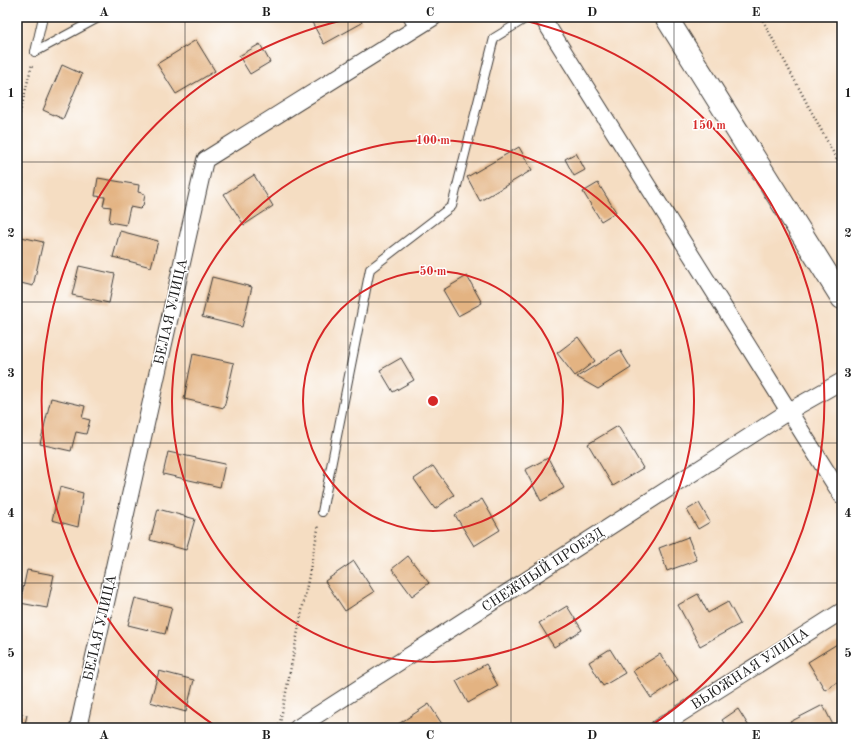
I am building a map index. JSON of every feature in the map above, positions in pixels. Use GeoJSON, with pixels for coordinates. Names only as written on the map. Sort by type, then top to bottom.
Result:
{"type":"FeatureCollection","features":[{"type":"Feature","properties":{"kind":"main road"},"geometry":{"type":"LineString","coordinates":[[666,17],[842,298]]}},
{"type":"Feature","properties":{"kind":"street","name":"БЕЛАЯ УЛИЦА"},"geometry":{"type":"LineString","coordinates":[[78,728],[205,160],[410,23],[434,17]]}},
{"type":"Feature","properties":{"kind":"street"},"geometry":{"type":"LineString","coordinates":[[542,17],[842,496]]}},
{"type":"Feature","properties":{"kind":"street","name":"СНЕЖНЫЙ ПРОЕЗД"},"geometry":{"type":"LineString","coordinates":[[297,728],[789,411],[842,381]]}},
{"type":"Feature","properties":{"kind":"street","name":"ВЬЮЖНАЯ УЛИЦА"},"geometry":{"type":"LineString","coordinates":[[658,728],[842,610]]}},
{"type":"Feature","properties":{"kind":"lane"},"geometry":{"type":"LineString","coordinates":[[35,52],[43,17]]}},
{"type":"Feature","properties":{"kind":"lane"},"geometry":{"type":"LineString","coordinates":[[35,52],[100,17]]}},
{"type":"Feature","properties":{"kind":"lane"},"geometry":{"type":"LineString","coordinates":[[322,512],[370,269],[452,206],[494,38],[528,17]]}},
{"type":"Feature","properties":{"kind":"path"},"geometry":{"type":"LineString","coordinates":[[761,17],[842,169]]}},
{"type":"Feature","properties":{"kind":"path"},"geometry":{"type":"LineString","coordinates":[[17,125],[35,52]]}},
{"type":"Feature","properties":{"kind":"path"},"geometry":{"type":"LineString","coordinates":[[278,728],[322,512]]}},
{"type":"Feature","properties":{"kind":"building"},"geometry":{"type":"Polygon","coordinates":[[[309,17],[359,17],[362,23],[324,44],[309,17]]]}},
{"type":"Feature","properties":{"kind":"building"},"geometry":{"type":"Polygon","coordinates":[[[196,40],[215,71],[176,94],[157,64],[196,40]]]}},
{"type":"Feature","properties":{"kind":"building"},"geometry":{"type":"Polygon","coordinates":[[[260,44],[270,62],[250,74],[239,56],[260,44]]]}},
{"type":"Feature","properties":{"kind":"building"},"geometry":{"type":"Polygon","coordinates":[[[62,65],[82,74],[63,119],[43,110],[62,65]]]}},
{"type":"Feature","properties":{"kind":"building"},"geometry":{"type":"Polygon","coordinates":[[[519,147],[532,170],[480,201],[467,177],[519,147]]]}},
{"type":"Feature","properties":{"kind":"building"},"geometry":{"type":"Polygon","coordinates":[[[576,153],[585,170],[574,176],[565,159],[576,153]]]}},
{"type":"Feature","properties":{"kind":"building"},"geometry":{"type":"Polygon","coordinates":[[[254,175],[273,206],[244,225],[224,194],[254,175]]]}},
{"type":"Feature","properties":{"kind":"building"},"geometry":{"type":"Polygon","coordinates":[[[98,178],[139,185],[138,192],[145,194],[143,206],[140,209],[130,207],[126,225],[109,222],[111,207],[103,206],[105,197],[95,196],[98,178]]]}},
{"type":"Feature","properties":{"kind":"building"},"geometry":{"type":"Polygon","coordinates":[[[598,183],[616,212],[601,221],[583,192],[598,183]]]}},
{"type":"Feature","properties":{"kind":"building"},"geometry":{"type":"Polygon","coordinates":[[[120,231],[158,241],[151,267],[113,257],[120,231]]]}},
{"type":"Feature","properties":{"kind":"building"},"geometry":{"type":"Polygon","coordinates":[[[17,236],[43,242],[33,286],[17,282],[17,236]]]}},
{"type":"Feature","properties":{"kind":"building"},"geometry":{"type":"Polygon","coordinates":[[[79,266],[115,274],[109,303],[72,295],[79,266]]]}},
{"type":"Feature","properties":{"kind":"building"},"geometry":{"type":"Polygon","coordinates":[[[467,276],[482,303],[458,316],[443,290],[467,276]]]}},
{"type":"Feature","properties":{"kind":"building"},"geometry":{"type":"Polygon","coordinates":[[[212,277],[252,287],[242,327],[202,317],[212,277]]]}},
{"type":"Feature","properties":{"kind":"building"},"geometry":{"type":"Polygon","coordinates":[[[578,337],[595,361],[575,376],[557,353],[578,337]]]}},
{"type":"Feature","properties":{"kind":"building"},"geometry":{"type":"Polygon","coordinates":[[[620,350],[631,368],[598,389],[577,377],[620,350]]]}},
{"type":"Feature","properties":{"kind":"building"},"geometry":{"type":"Polygon","coordinates":[[[193,354],[234,363],[224,408],[184,399],[193,354]]]}},
{"type":"Feature","properties":{"kind":"building"},"geometry":{"type":"Polygon","coordinates":[[[401,358],[414,380],[393,392],[380,370],[401,358]]]}},
{"type":"Feature","properties":{"kind":"building"},"geometry":{"type":"Polygon","coordinates":[[[51,398],[85,406],[82,418],[90,420],[86,434],[76,432],[71,451],[40,444],[51,398]]]}},
{"type":"Feature","properties":{"kind":"building"},"geometry":{"type":"Polygon","coordinates":[[[618,426],[643,468],[613,486],[588,444],[618,426]]]}},
{"type":"Feature","properties":{"kind":"building"},"geometry":{"type":"Polygon","coordinates":[[[168,452],[225,464],[220,487],[163,474],[168,452]]]}},
{"type":"Feature","properties":{"kind":"building"},"geometry":{"type":"Polygon","coordinates":[[[548,458],[564,488],[541,501],[525,470],[548,458]]]}},
{"type":"Feature","properties":{"kind":"building"},"geometry":{"type":"Polygon","coordinates":[[[433,466],[454,495],[435,509],[414,479],[433,466]]]}},
{"type":"Feature","properties":{"kind":"building"},"geometry":{"type":"Polygon","coordinates":[[[60,487],[83,493],[78,527],[52,520],[60,487]]]}},
{"type":"Feature","properties":{"kind":"building"},"geometry":{"type":"Polygon","coordinates":[[[482,499],[500,530],[474,546],[455,515],[482,499]]]}},
{"type":"Feature","properties":{"kind":"building"},"geometry":{"type":"Polygon","coordinates":[[[699,503],[710,522],[698,529],[687,510],[699,503]]]}},
{"type":"Feature","properties":{"kind":"building"},"geometry":{"type":"Polygon","coordinates":[[[158,509],[195,519],[186,550],[150,540],[158,509]]]}},
{"type":"Feature","properties":{"kind":"building"},"geometry":{"type":"Polygon","coordinates":[[[688,537],[697,560],[667,571],[659,548],[688,537]]]}},
{"type":"Feature","properties":{"kind":"building"},"geometry":{"type":"Polygon","coordinates":[[[408,556],[429,583],[412,596],[392,569],[408,556]]]}},
{"type":"Feature","properties":{"kind":"building"},"geometry":{"type":"Polygon","coordinates":[[[354,561],[374,592],[345,611],[325,581],[354,561]]]}},
{"type":"Feature","properties":{"kind":"building"},"geometry":{"type":"Polygon","coordinates":[[[27,570],[54,575],[47,608],[20,603],[27,570]]]}},
{"type":"Feature","properties":{"kind":"building"},"geometry":{"type":"Polygon","coordinates":[[[698,594],[708,613],[728,602],[740,624],[700,646],[678,605],[698,594]]]}},
{"type":"Feature","properties":{"kind":"building"},"geometry":{"type":"Polygon","coordinates":[[[135,598],[172,607],[165,634],[128,625],[135,598]]]}},
{"type":"Feature","properties":{"kind":"building"},"geometry":{"type":"Polygon","coordinates":[[[567,606],[582,630],[554,647],[539,623],[567,606]]]}},
{"type":"Feature","properties":{"kind":"building"},"geometry":{"type":"Polygon","coordinates":[[[842,641],[842,679],[825,690],[808,662],[842,641]]]}},
{"type":"Feature","properties":{"kind":"building"},"geometry":{"type":"Polygon","coordinates":[[[610,649],[625,673],[603,686],[589,662],[610,649]]]}},
{"type":"Feature","properties":{"kind":"building"},"geometry":{"type":"Polygon","coordinates":[[[660,654],[678,680],[651,698],[633,671],[660,654]]]}},
{"type":"Feature","properties":{"kind":"building"},"geometry":{"type":"Polygon","coordinates":[[[486,664],[498,686],[468,703],[456,681],[486,664]]]}},
{"type":"Feature","properties":{"kind":"building"},"geometry":{"type":"Polygon","coordinates":[[[159,671],[194,680],[186,712],[150,702],[159,671]]]}},
{"type":"Feature","properties":{"kind":"building"},"geometry":{"type":"Polygon","coordinates":[[[429,704],[442,724],[435,728],[399,728],[397,725],[429,704]]]}},
{"type":"Feature","properties":{"kind":"building"},"geometry":{"type":"Polygon","coordinates":[[[823,705],[834,727],[793,728],[790,722],[823,705]]]}},
{"type":"Feature","properties":{"kind":"building"},"geometry":{"type":"Polygon","coordinates":[[[738,709],[750,728],[727,728],[722,720],[738,709]]]}},
{"type":"Feature","properties":{"kind":"building"},"geometry":{"type":"Polygon","coordinates":[[[17,713],[27,715],[24,728],[17,728],[17,713]]]}},
{"type":"Feature","properties":{"kind":"building"},"geometry":{"type":"Polygon","coordinates":[[[148,724],[160,728],[147,728],[148,724]]]}}]}
